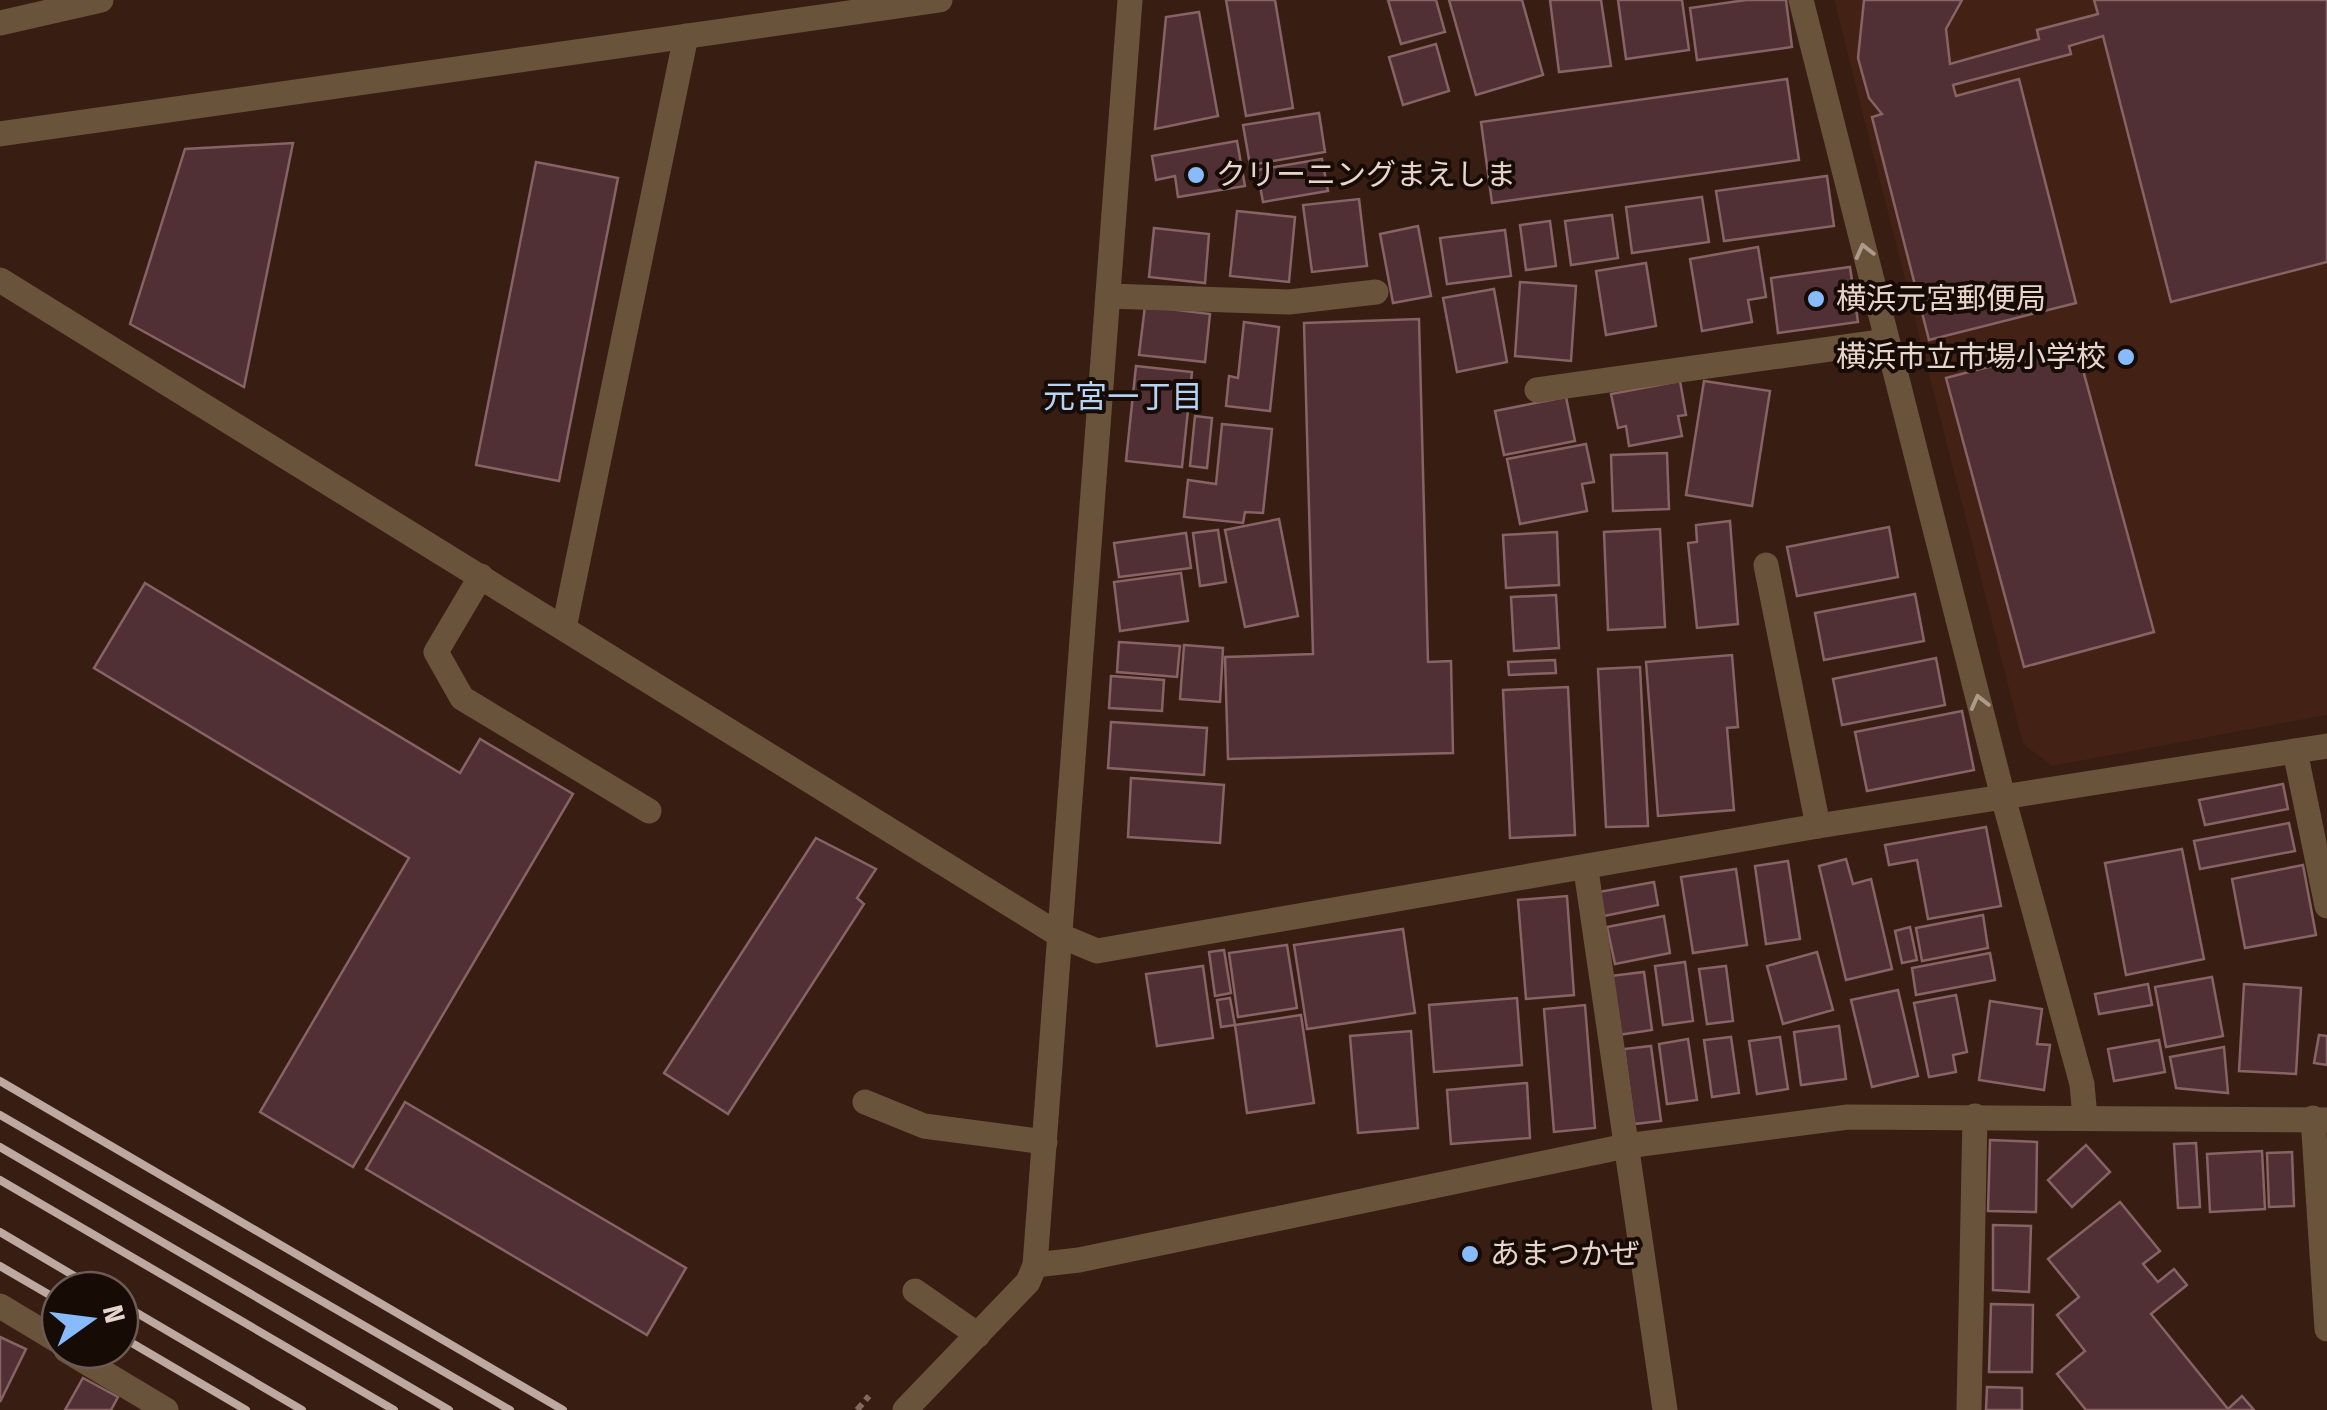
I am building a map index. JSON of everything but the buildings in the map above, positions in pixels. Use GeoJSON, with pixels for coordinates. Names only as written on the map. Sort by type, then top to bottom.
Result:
{"type":"FeatureCollection","features":[{"type":"Feature","properties":{"kind":"street"},"geometry":{"type":"LineString","coordinates":[[0,23],[101,0]]}},
{"type":"Feature","properties":{"kind":"street"},"geometry":{"type":"LineString","coordinates":[[0,134],[940,0]]}},
{"type":"Feature","properties":{"kind":"street"},"geometry":{"type":"LineString","coordinates":[[905,1410],[1028,1282],[1035,1265],[1130,0]]}},
{"type":"Feature","properties":{"kind":"street"},"geometry":{"type":"LineString","coordinates":[[1801,0],[2003,796],[2082,1084],[2086,1118]]}},
{"type":"Feature","properties":{"kind":"street"},"geometry":{"type":"LineString","coordinates":[[564,628],[686,36]]}},
{"type":"Feature","properties":{"kind":"street"},"geometry":{"type":"LineString","coordinates":[[0,280],[1061,936],[1097,951],[1586,870],[1818,826],[2327,746]]}},
{"type":"Feature","properties":{"kind":"street"},"geometry":{"type":"LineString","coordinates":[[1108,296],[1289,302],[1376,292]]}},
{"type":"Feature","properties":{"kind":"street"},"geometry":{"type":"LineString","coordinates":[[1537,390],[1886,340]]}},
{"type":"Feature","properties":{"kind":"street"},"geometry":{"type":"LineString","coordinates":[[1766,566],[1818,826]]}},
{"type":"Feature","properties":{"kind":"street"},"geometry":{"type":"LineString","coordinates":[[482,576],[436,652],[462,698],[649,811]]}},
{"type":"Feature","properties":{"kind":"street"},"geometry":{"type":"LineString","coordinates":[[2295,751],[2327,906]]}},
{"type":"Feature","properties":{"kind":"street"},"geometry":{"type":"LineString","coordinates":[[1586,870],[1665,1410]]}},
{"type":"Feature","properties":{"kind":"street"},"geometry":{"type":"LineString","coordinates":[[866,1102],[924,1126],[1044,1142]]}},
{"type":"Feature","properties":{"kind":"street"},"geometry":{"type":"LineString","coordinates":[[1969,1410],[1975,1116]]}},
{"type":"Feature","properties":{"kind":"street"},"geometry":{"type":"LineString","coordinates":[[1035,1265],[1079,1260],[1626,1146],[1848,1117],[2320,1119],[2327,1329]]}},
{"type":"Feature","properties":{"kind":"street"},"geometry":{"type":"LineString","coordinates":[[915,1291],[978,1335]]}},
{"type":"Feature","properties":{"kind":"street"},"geometry":{"type":"LineString","coordinates":[[0,1306],[40,1332]]}},
{"type":"Feature","properties":{"kind":"street"},"geometry":{"type":"LineString","coordinates":[[100,1370],[166,1410]]}},
{"type":"Feature","properties":{"kind":"shaded area","name":"横浜市立市場小学校"},"geometry":{"type":"Polygon","coordinates":[[[1834,0],[2327,0],[2327,715],[2052,766],[2023,744],[1834,0]]]}},
{"type":"Feature","properties":{"kind":"railway"},"geometry":{"type":"LineString","coordinates":[[0,1081],[563,1410]]}},
{"type":"Feature","properties":{"kind":"railway"},"geometry":{"type":"LineString","coordinates":[[0,1115],[510,1410]]}},
{"type":"Feature","properties":{"kind":"railway"},"geometry":{"type":"LineString","coordinates":[[0,1147],[449,1410]]}},
{"type":"Feature","properties":{"kind":"railway"},"geometry":{"type":"LineString","coordinates":[[0,1180],[394,1410]]}},
{"type":"Feature","properties":{"kind":"railway"},"geometry":{"type":"LineString","coordinates":[[0,1232],[64,1270]]}},
{"type":"Feature","properties":{"kind":"railway"},"geometry":{"type":"LineString","coordinates":[[0,1266],[40,1289]]}},
{"type":"Feature","properties":{"kind":"railway"},"geometry":{"type":"LineString","coordinates":[[140,1315],[302,1410]]}},
{"type":"Feature","properties":{"kind":"railway"},"geometry":{"type":"LineString","coordinates":[[140,1348],[246,1410]]}},
{"type":"Feature","properties":{"kind":"place","name":"クリーニングまえしま"},"geometry":{"type":"Point","coordinates":[1196,175]}},
{"type":"Feature","properties":{"kind":"place","name":"横浜元宮郵便局"},"geometry":{"type":"Point","coordinates":[1816,299]}},
{"type":"Feature","properties":{"kind":"place","name":"横浜市立市場小学校"},"geometry":{"type":"Point","coordinates":[2126,357]}},
{"type":"Feature","properties":{"kind":"place","name":"あまつかぜ"},"geometry":{"type":"Point","coordinates":[1470,1254]}},
{"type":"Feature","properties":{"kind":"district","name":"元宮一丁目"},"geometry":{"type":"Point","coordinates":[1123,397]}}]}
